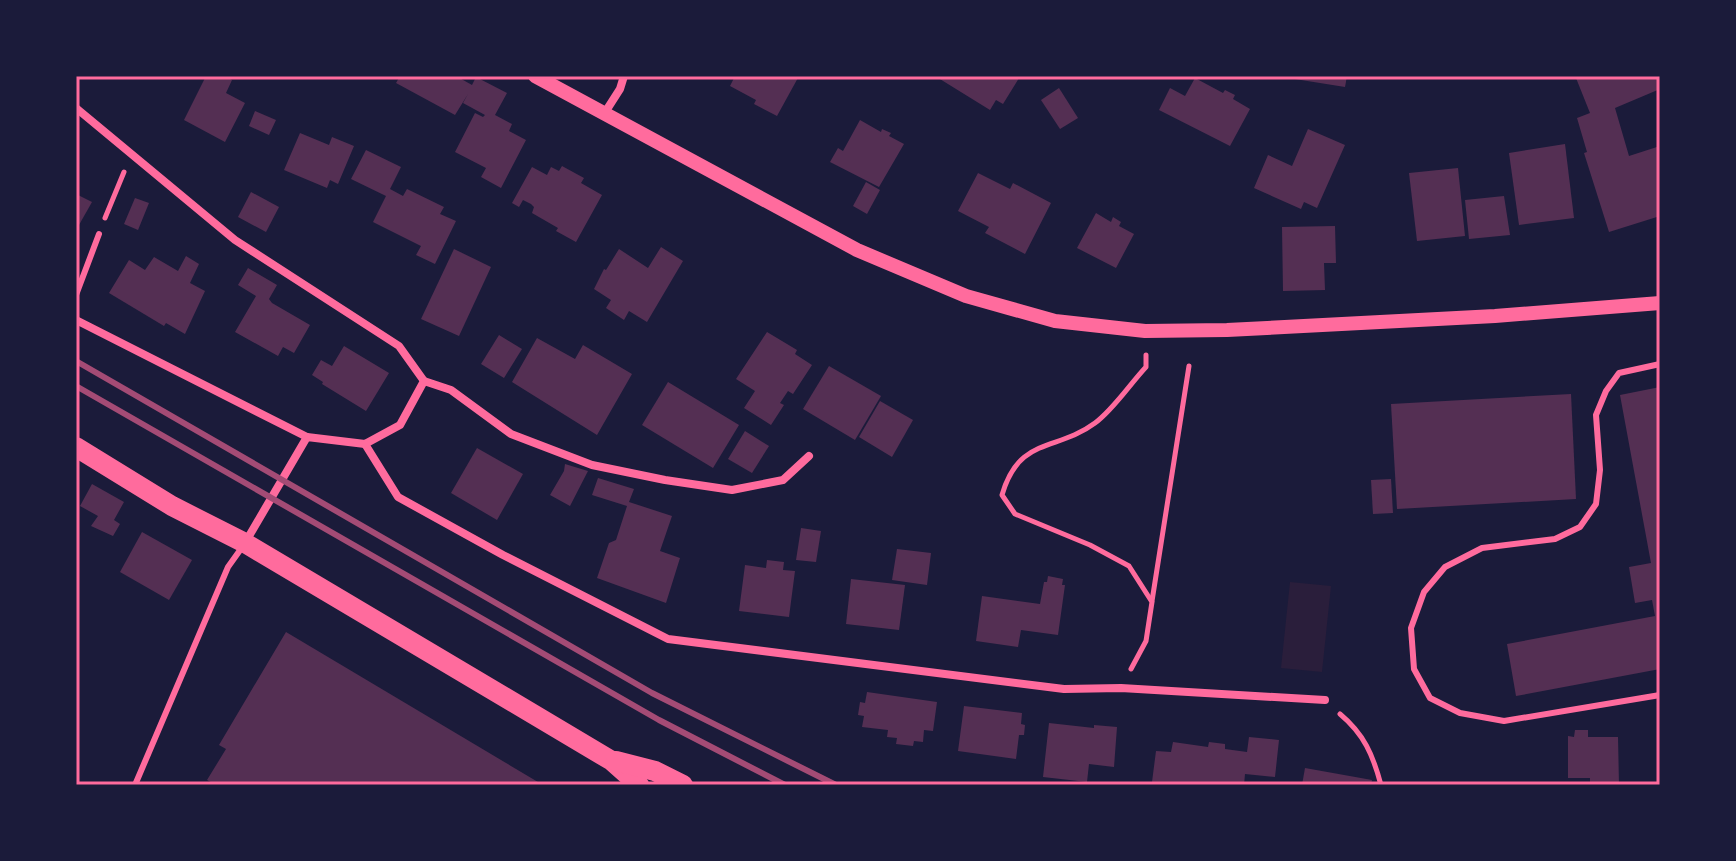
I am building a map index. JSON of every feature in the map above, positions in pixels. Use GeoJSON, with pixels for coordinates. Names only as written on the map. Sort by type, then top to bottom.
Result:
{"type":"FeatureCollection","features":[{"type":"Feature","properties":{"kind":"main road"},"geometry":{"type":"LineString","coordinates":[[76,447],[172,506],[245,543],[612,761],[639,785]]}},
{"type":"Feature","properties":{"kind":"main road"},"geometry":{"type":"LineString","coordinates":[[612,761],[655,771],[683,785]]}},
{"type":"Feature","properties":{"kind":"street"},"geometry":{"type":"LineString","coordinates":[[535,76],[857,250],[918,278],[980,301],[1043,319],[1096,328],[1145,331],[1227,330],[1495,316],[1660,303]]}},
{"type":"Feature","properties":{"kind":"street"},"geometry":{"type":"LineString","coordinates":[[604,114],[620,89],[624,76]]}},
{"type":"Feature","properties":{"kind":"street"},"geometry":{"type":"LineString","coordinates":[[76,108],[235,240],[399,346],[424,381],[451,390],[511,434],[592,465],[732,490],[783,480],[809,456]]}},
{"type":"Feature","properties":{"kind":"street"},"geometry":{"type":"LineString","coordinates":[[76,320],[307,437],[365,444],[400,425],[424,381]]}},
{"type":"Feature","properties":{"kind":"street"},"geometry":{"type":"LineString","coordinates":[[245,543],[307,437]]}},
{"type":"Feature","properties":{"kind":"street"},"geometry":{"type":"LineString","coordinates":[[365,444],[398,497],[503,555],[668,639],[1064,689],[1121,688],[1325,700]]}},
{"type":"Feature","properties":{"kind":"lane"},"geometry":{"type":"LineString","coordinates":[[76,295],[99,234]]}},
{"type":"Feature","properties":{"kind":"lane"},"geometry":{"type":"LineString","coordinates":[[1660,364],[1619,373],[1606,391],[1596,415],[1600,470],[1596,504],[1580,527],[1555,539],[1482,548],[1445,567],[1424,592],[1411,628],[1414,669],[1430,698],[1460,713],[1504,721],[1660,695]]}},
{"type":"Feature","properties":{"kind":"lane"},"geometry":{"type":"LineString","coordinates":[[135,785],[228,567],[245,543]]}},
{"type":"Feature","properties":{"kind":"path"},"geometry":{"type":"LineString","coordinates":[[99,234],[132,156]]}},
{"type":"Feature","properties":{"kind":"path"},"geometry":{"type":"LineString","coordinates":[[1145,331],[1146,367],[1096,423],[1027,454],[1008,475],[1002,495],[1015,514],[1090,545],[1129,566],[1152,602]]}},
{"type":"Feature","properties":{"kind":"path"},"geometry":{"type":"LineString","coordinates":[[1121,688],[1146,641],[1189,366]]}},
{"type":"Feature","properties":{"kind":"path"},"geometry":{"type":"LineString","coordinates":[[1325,700],[1355,727],[1371,751],[1381,785]]}},
{"type":"Feature","properties":{"kind":"shaded area"},"geometry":{"type":"Polygon","coordinates":[[[1290,582],[1331,586],[1322,672],[1281,668],[1290,582]]]}},
{"type":"Feature","properties":{"kind":"building"},"geometry":{"type":"Polygon","coordinates":[[[206,76],[224,76],[232,80],[226,93],[245,103],[225,142],[184,120],[206,76]]]}},
{"type":"Feature","properties":{"kind":"building"},"geometry":{"type":"Polygon","coordinates":[[[400,76],[456,76],[472,85],[476,77],[507,93],[495,115],[512,124],[509,131],[526,140],[501,188],[481,177],[486,168],[455,152],[475,113],[485,115],[463,103],[468,94],[455,115],[396,83],[400,76]]]}},
{"type":"Feature","properties":{"kind":"building"},"geometry":{"type":"Polygon","coordinates":[[[735,76],[799,76],[777,116],[730,86],[735,76]]]}},
{"type":"Feature","properties":{"kind":"building"},"geometry":{"type":"Polygon","coordinates":[[[935,76],[1019,78],[1003,104],[996,100],[990,110],[935,76]]]}},
{"type":"Feature","properties":{"kind":"building"},"geometry":{"type":"Polygon","coordinates":[[[1276,76],[1347,76],[1345,87],[1276,76]]]}},
{"type":"Feature","properties":{"kind":"building"},"geometry":{"type":"Polygon","coordinates":[[[1660,76],[1660,89],[1615,108],[1629,156],[1660,146],[1660,216],[1609,232],[1584,153],[1587,152],[1577,118],[1590,113],[1576,78],[1660,76]]]}},
{"type":"Feature","properties":{"kind":"building"},"geometry":{"type":"Polygon","coordinates":[[[1195,78],[1223,93],[1225,90],[1235,95],[1233,99],[1250,109],[1230,146],[1159,110],[1170,88],[1185,96],[1195,78]]]}},
{"type":"Feature","properties":{"kind":"building"},"geometry":{"type":"Polygon","coordinates":[[[1059,88],[1078,118],[1060,129],[1041,100],[1059,88]]]}},
{"type":"Feature","properties":{"kind":"building"},"geometry":{"type":"Polygon","coordinates":[[[255,111],[276,120],[269,135],[249,126],[255,111]]]}},
{"type":"Feature","properties":{"kind":"building"},"geometry":{"type":"Polygon","coordinates":[[[860,120],[881,132],[882,129],[891,133],[889,136],[904,144],[879,187],[830,162],[838,148],[843,151],[860,120]]]}},
{"type":"Feature","properties":{"kind":"building"},"geometry":{"type":"Polygon","coordinates":[[[1308,129],[1345,145],[1317,208],[1304,202],[1301,209],[1254,188],[1268,155],[1292,166],[1308,129]]]}},
{"type":"Feature","properties":{"kind":"building"},"geometry":{"type":"Polygon","coordinates":[[[300,133],[329,145],[332,137],[354,146],[338,184],[330,180],[327,188],[284,170],[300,133]]]}},
{"type":"Feature","properties":{"kind":"building"},"geometry":{"type":"Polygon","coordinates":[[[1565,144],[1574,218],[1519,225],[1509,153],[1565,144]]]}},
{"type":"Feature","properties":{"kind":"building"},"geometry":{"type":"Polygon","coordinates":[[[366,150],[401,167],[390,189],[403,196],[407,189],[444,207],[440,214],[456,221],[435,264],[416,255],[421,246],[373,222],[386,196],[351,179],[366,150]]]}},
{"type":"Feature","properties":{"kind":"building"},"geometry":{"type":"Polygon","coordinates":[[[562,166],[584,178],[581,183],[602,195],[576,242],[532,213],[534,207],[531,204],[523,200],[519,207],[512,203],[532,167],[547,175],[551,167],[559,171],[562,166]]]}},
{"type":"Feature","properties":{"kind":"building"},"geometry":{"type":"Polygon","coordinates":[[[1458,168],[1465,236],[1417,241],[1409,173],[1458,168]]]}},
{"type":"Feature","properties":{"kind":"building"},"geometry":{"type":"Polygon","coordinates":[[[978,173],[1010,189],[1013,183],[1051,203],[1025,254],[985,233],[989,227],[958,211],[978,173]]]}},
{"type":"Feature","properties":{"kind":"building"},"geometry":{"type":"Polygon","coordinates":[[[866,182],[880,190],[867,214],[853,206],[866,182]]]}},
{"type":"Feature","properties":{"kind":"building"},"geometry":{"type":"Polygon","coordinates":[[[251,192],[279,207],[266,232],[238,217],[251,192]]]}},
{"type":"Feature","properties":{"kind":"building"},"geometry":{"type":"Polygon","coordinates":[[[76,194],[92,202],[79,225],[76,223],[76,194]]]}},
{"type":"Feature","properties":{"kind":"building"},"geometry":{"type":"Polygon","coordinates":[[[1504,196],[1510,235],[1469,239],[1465,200],[1504,196]]]}},
{"type":"Feature","properties":{"kind":"building"},"geometry":{"type":"Polygon","coordinates":[[[135,198],[149,203],[138,230],[124,224],[135,198]]]}},
{"type":"Feature","properties":{"kind":"building"},"geometry":{"type":"Polygon","coordinates":[[[1096,213],[1111,222],[1113,217],[1121,222],[1119,226],[1134,234],[1116,268],[1077,248],[1096,213]]]}},
{"type":"Feature","properties":{"kind":"building"},"geometry":{"type":"Polygon","coordinates":[[[1335,226],[1336,263],[1324,263],[1325,290],[1283,291],[1282,227],[1335,226]]]}},
{"type":"Feature","properties":{"kind":"building"},"geometry":{"type":"Polygon","coordinates":[[[661,247],[683,261],[647,322],[629,311],[624,320],[606,308],[611,300],[594,289],[619,249],[648,268],[661,247]]]}},
{"type":"Feature","properties":{"kind":"building"},"geometry":{"type":"Polygon","coordinates":[[[454,249],[491,267],[459,336],[421,319],[454,249]]]}},
{"type":"Feature","properties":{"kind":"building"},"geometry":{"type":"Polygon","coordinates":[[[186,256],[199,264],[190,283],[205,291],[185,334],[166,323],[164,326],[109,293],[129,260],[145,270],[154,257],[178,271],[186,256]]]}},
{"type":"Feature","properties":{"kind":"building"},"geometry":{"type":"Polygon","coordinates":[[[248,268],[277,285],[269,299],[272,303],[310,325],[294,353],[283,347],[278,356],[235,332],[256,296],[238,285],[248,268]]]}},
{"type":"Feature","properties":{"kind":"building"},"geometry":{"type":"Polygon","coordinates":[[[767,332],[797,350],[795,354],[812,365],[793,394],[788,391],[780,403],[784,405],[771,425],[744,408],[755,391],[736,379],[767,332]]]}},
{"type":"Feature","properties":{"kind":"building"},"geometry":{"type":"Polygon","coordinates":[[[499,335],[522,349],[504,378],[481,364],[499,335]]]}},
{"type":"Feature","properties":{"kind":"building"},"geometry":{"type":"Polygon","coordinates":[[[537,338],[575,359],[583,345],[632,374],[597,435],[512,382],[537,338]]]}},
{"type":"Feature","properties":{"kind":"building"},"geometry":{"type":"Polygon","coordinates":[[[344,346],[389,373],[366,411],[312,375],[321,360],[332,366],[344,346]]]}},
{"type":"Feature","properties":{"kind":"building"},"geometry":{"type":"Polygon","coordinates":[[[829,366],[881,396],[855,440],[803,409],[829,366]]]}},
{"type":"Feature","properties":{"kind":"building"},"geometry":{"type":"Polygon","coordinates":[[[668,382],[739,425],[713,468],[642,425],[668,382]]]}},
{"type":"Feature","properties":{"kind":"building"},"geometry":{"type":"Polygon","coordinates":[[[1660,387],[1660,669],[1516,696],[1507,644],[1655,616],[1652,600],[1635,603],[1629,567],[1651,563],[1620,395],[1660,387]]]}},
{"type":"Feature","properties":{"kind":"building"},"geometry":{"type":"Polygon","coordinates":[[[1571,394],[1576,499],[1397,509],[1391,404],[1571,394]]]}},
{"type":"Feature","properties":{"kind":"building"},"geometry":{"type":"Polygon","coordinates":[[[880,401],[913,420],[892,457],[859,437],[880,401]]]}},
{"type":"Feature","properties":{"kind":"building"},"geometry":{"type":"Polygon","coordinates":[[[745,431],[769,446],[752,473],[728,459],[745,431]]]}},
{"type":"Feature","properties":{"kind":"building"},"geometry":{"type":"Polygon","coordinates":[[[477,448],[523,474],[497,520],[451,493],[477,448]]]}},
{"type":"Feature","properties":{"kind":"building"},"geometry":{"type":"Polygon","coordinates":[[[565,464],[588,471],[570,506],[550,495],[565,464]]]}},
{"type":"Feature","properties":{"kind":"building"},"geometry":{"type":"Polygon","coordinates":[[[598,478],[634,489],[629,502],[672,516],[660,551],[680,558],[666,603],[597,578],[609,543],[616,540],[627,506],[592,495],[598,478]]]}},
{"type":"Feature","properties":{"kind":"building"},"geometry":{"type":"Polygon","coordinates":[[[1391,479],[1393,513],[1373,514],[1371,480],[1391,479]]]}},
{"type":"Feature","properties":{"kind":"building"},"geometry":{"type":"Polygon","coordinates":[[[92,484],[124,502],[114,520],[120,524],[113,536],[91,526],[98,516],[80,506],[92,484]]]}},
{"type":"Feature","properties":{"kind":"building"},"geometry":{"type":"Polygon","coordinates":[[[801,528],[821,531],[816,562],[796,560],[801,528]]]}},
{"type":"Feature","properties":{"kind":"building"},"geometry":{"type":"Polygon","coordinates":[[[142,532],[192,560],[169,600],[120,572],[142,532]]]}},
{"type":"Feature","properties":{"kind":"building"},"geometry":{"type":"Polygon","coordinates":[[[897,549],[931,553],[927,585],[892,580],[897,549]]]}},
{"type":"Feature","properties":{"kind":"building"},"geometry":{"type":"Polygon","coordinates":[[[767,560],[784,562],[783,570],[795,571],[789,617],[739,611],[745,565],[766,568],[767,560]]]}},
{"type":"Feature","properties":{"kind":"building"},"geometry":{"type":"Polygon","coordinates":[[[1048,576],[1063,579],[1062,585],[1065,585],[1058,635],[1021,630],[1018,647],[976,641],[982,596],[1040,604],[1048,576]]]}},
{"type":"Feature","properties":{"kind":"building"},"geometry":{"type":"Polygon","coordinates":[[[851,579],[905,585],[899,630],[846,624],[851,579]]]}},
{"type":"Feature","properties":{"kind":"building"},"geometry":{"type":"Polygon","coordinates":[[[286,632],[543,785],[216,785],[207,780],[226,749],[219,745],[286,632]]]}},
{"type":"Feature","properties":{"kind":"building"},"geometry":{"type":"Polygon","coordinates":[[[867,692],[937,702],[933,731],[924,730],[923,742],[914,741],[913,746],[896,744],[897,738],[887,737],[888,730],[862,727],[864,716],[858,715],[860,702],[865,703],[867,692]]]}},
{"type":"Feature","properties":{"kind":"building"},"geometry":{"type":"Polygon","coordinates":[[[964,706],[1022,713],[1024,735],[1019,735],[1016,759],[958,751],[964,706]]]}},
{"type":"Feature","properties":{"kind":"building"},"geometry":{"type":"Polygon","coordinates":[[[1049,723],[1117,727],[1114,767],[1089,764],[1087,782],[1043,777],[1049,723]]]}},
{"type":"Feature","properties":{"kind":"building"},"geometry":{"type":"Polygon","coordinates":[[[1575,730],[1588,730],[1588,737],[1618,737],[1619,785],[1590,785],[1590,778],[1568,778],[1568,736],[1574,737],[1575,730]]]}},
{"type":"Feature","properties":{"kind":"building"},"geometry":{"type":"Polygon","coordinates":[[[1249,737],[1279,740],[1275,777],[1245,774],[1244,785],[1152,782],[1156,751],[1171,752],[1173,742],[1208,747],[1209,742],[1225,744],[1225,749],[1247,752],[1249,737]]]}},
{"type":"Feature","properties":{"kind":"building"},"geometry":{"type":"Polygon","coordinates":[[[1305,768],[1372,780],[1371,785],[1302,785],[1305,768]]]}},
{"type":"Feature","properties":{"kind":"railway"},"geometry":{"type":"LineString","coordinates":[[76,361],[652,693],[836,785]]}},
{"type":"Feature","properties":{"kind":"railway"},"geometry":{"type":"LineString","coordinates":[[76,386],[659,720],[785,785]]}}]}
